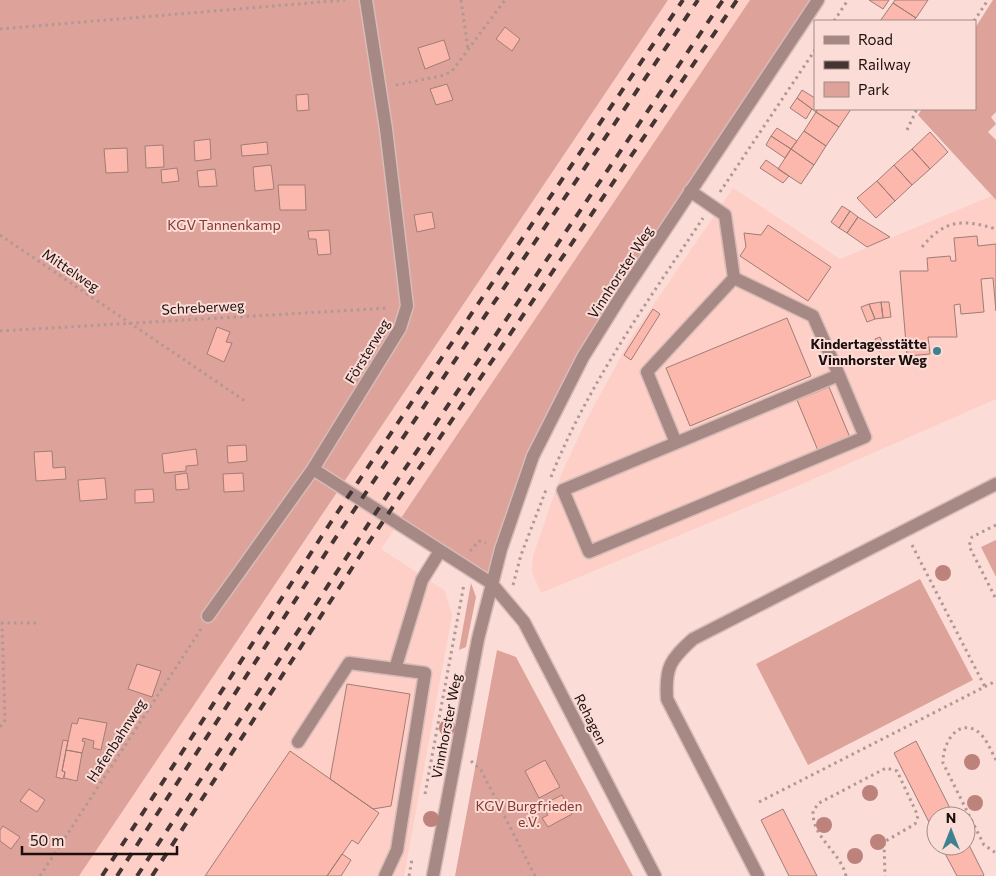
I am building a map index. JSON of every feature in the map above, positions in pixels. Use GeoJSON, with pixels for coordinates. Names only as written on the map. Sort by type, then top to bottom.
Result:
{"type":"FeatureCollection","features":[{"type":"Feature","properties":{"kind":"street","name":"Försterweg"},"geometry":{"type":"LineString","coordinates":[[208,616],[313,469],[400,328],[407,306],[390,129],[380,88],[366,0]]}},
{"type":"Feature","properties":{"kind":"street","name":"Vinnhorster Weg"},"geometry":{"type":"LineString","coordinates":[[433,876],[478,639],[514,504],[533,456],[583,357],[621,296],[818,0]]}},
{"type":"Feature","properties":{"kind":"street"},"geometry":{"type":"LineString","coordinates":[[690,191],[725,215],[734,278]]}},
{"type":"Feature","properties":{"kind":"street"},"geometry":{"type":"LineString","coordinates":[[734,278],[814,316],[839,375],[865,437],[589,552],[563,490],[839,375]]}},
{"type":"Feature","properties":{"kind":"street"},"geometry":{"type":"LineString","coordinates":[[676,443],[647,372],[734,278]]}},
{"type":"Feature","properties":{"kind":"street"},"geometry":{"type":"LineString","coordinates":[[313,469],[492,583]]}},
{"type":"Feature","properties":{"kind":"street"},"geometry":{"type":"LineString","coordinates":[[758,876],[667,699],[666,678],[674,656],[693,639],[996,484]]}},
{"type":"Feature","properties":{"kind":"street"},"geometry":{"type":"LineString","coordinates":[[396,669],[422,580],[440,551]]}},
{"type":"Feature","properties":{"kind":"street","name":"Rehagen"},"geometry":{"type":"LineString","coordinates":[[492,583],[524,622],[655,876]]}},
{"type":"Feature","properties":{"kind":"street"},"geometry":{"type":"LineString","coordinates":[[298,742],[349,663],[425,672],[397,850],[385,876]]}},
{"type":"Feature","properties":{"kind":"path"},"geometry":{"type":"LineString","coordinates":[[0,29],[345,0]]}},
{"type":"Feature","properties":{"kind":"path"},"geometry":{"type":"LineString","coordinates":[[461,0],[468,50]]}},
{"type":"Feature","properties":{"kind":"path"},"geometry":{"type":"LineString","coordinates":[[380,88],[445,75],[452,71],[505,0]]}},
{"type":"Feature","properties":{"kind":"path"},"geometry":{"type":"LineString","coordinates":[[835,20],[848,0]]}},
{"type":"Feature","properties":{"kind":"path"},"geometry":{"type":"LineString","coordinates":[[975,20],[988,0]]}},
{"type":"Feature","properties":{"kind":"path"},"geometry":{"type":"LineString","coordinates":[[520,555],[563,447],[597,381],[814,52]]}},
{"type":"Feature","properties":{"kind":"path"},"geometry":{"type":"LineString","coordinates":[[906,130],[916,110]]}},
{"type":"Feature","properties":{"kind":"path"},"geometry":{"type":"LineString","coordinates":[[922,246],[932,235],[952,224],[973,223],[996,229]]}},
{"type":"Feature","properties":{"kind":"path","name":"Mittelweg"},"geometry":{"type":"LineString","coordinates":[[0,235],[245,401]]}},
{"type":"Feature","properties":{"kind":"path","name":"Schreberweg"},"geometry":{"type":"LineString","coordinates":[[0,331],[407,306]]}},
{"type":"Feature","properties":{"kind":"path"},"geometry":{"type":"LineString","coordinates":[[996,525],[972,537],[969,546],[996,599]]}},
{"type":"Feature","properties":{"kind":"path"},"geometry":{"type":"LineString","coordinates":[[904,531],[985,687]]}},
{"type":"Feature","properties":{"kind":"path"},"geometry":{"type":"LineString","coordinates":[[424,799],[467,568]]}},
{"type":"Feature","properties":{"kind":"path","name":"Hafenbahnweg"},"geometry":{"type":"LineString","coordinates":[[40,876],[200,633],[208,616]]}},
{"type":"Feature","properties":{"kind":"path"},"geometry":{"type":"LineString","coordinates":[[0,725],[5,720],[1,623],[38,623]]}},
{"type":"Feature","properties":{"kind":"path"},"geometry":{"type":"LineString","coordinates":[[759,802],[996,681]]}},
{"type":"Feature","properties":{"kind":"path"},"geometry":{"type":"LineString","coordinates":[[996,760],[983,736],[969,727],[961,728],[952,735],[942,756],[943,764],[984,845],[996,853]]}},
{"type":"Feature","properties":{"kind":"path"},"geometry":{"type":"LineString","coordinates":[[471,761],[480,770],[535,876]]}},
{"type":"Feature","properties":{"kind":"path"},"geometry":{"type":"LineString","coordinates":[[846,876],[842,863],[816,830],[814,811],[819,803],[886,768],[897,771],[918,816],[915,824],[884,842],[885,876]]}},
{"type":"Feature","properties":{"kind":"path"},"geometry":{"type":"LineString","coordinates":[[409,876],[413,857]]}},
{"type":"Feature","properties":{"kind":"shaded area"},"geometry":{"type":"Polygon","coordinates":[[[668,0],[750,0],[381,549],[445,591],[452,615],[404,876],[79,876],[668,0]]]}},
{"type":"Feature","properties":{"kind":"shaded area"},"geometry":{"type":"Polygon","coordinates":[[[733,188],[840,259],[992,196],[996,200],[996,399],[802,484],[541,593],[532,572],[533,556],[561,475],[587,419],[631,338],[733,188]]]}},
{"type":"Feature","properties":{"kind":"green space","name":"KGV Tannenkamp"},"geometry":{"type":"Polygon","coordinates":[[[0,0],[668,0],[79,876],[0,876],[0,0]]]}},
{"type":"Feature","properties":{"kind":"green space"},"geometry":{"type":"Polygon","coordinates":[[[750,0],[818,0],[554,412],[491,583],[397,524],[750,0]]]}},
{"type":"Feature","properties":{"kind":"green space"},"geometry":{"type":"Polygon","coordinates":[[[993,0],[996,0],[996,112],[991,117],[996,124],[988,132],[996,140],[996,200],[918,115],[921,110],[976,110],[976,26],[993,0]]]}},
{"type":"Feature","properties":{"kind":"green space"},"geometry":{"type":"Polygon","coordinates":[[[996,540],[996,577],[981,547],[996,540]]]}},
{"type":"Feature","properties":{"kind":"green space"},"geometry":{"type":"Polygon","coordinates":[[[920,579],[973,680],[808,765],[756,664],[920,579]]]}},
{"type":"Feature","properties":{"kind":"green space"},"geometry":{"type":"Polygon","coordinates":[[[471,583],[476,597],[466,647],[459,650],[471,583]]]}},
{"type":"Feature","properties":{"kind":"green space","name":"KGV Burgfrieden e.V."},"geometry":{"type":"Polygon","coordinates":[[[497,650],[516,657],[633,876],[455,876],[497,650]]]}},
{"type":"Feature","properties":{"kind":"building"},"geometry":{"type":"Polygon","coordinates":[[[869,0],[889,0],[883,9],[869,0]]]}},
{"type":"Feature","properties":{"kind":"building"},"geometry":{"type":"Polygon","coordinates":[[[895,0],[928,0],[916,18],[893,3],[895,0]]]}},
{"type":"Feature","properties":{"kind":"building"},"geometry":{"type":"Polygon","coordinates":[[[893,3],[916,18],[914,20],[881,20],[893,3]]]}},
{"type":"Feature","properties":{"kind":"building"},"geometry":{"type":"Polygon","coordinates":[[[505,27],[520,39],[512,51],[496,39],[505,27]]]}},
{"type":"Feature","properties":{"kind":"building"},"geometry":{"type":"Polygon","coordinates":[[[444,40],[450,59],[425,69],[418,48],[444,40]]]}},
{"type":"Feature","properties":{"kind":"building"},"geometry":{"type":"Polygon","coordinates":[[[447,84],[453,100],[436,105],[430,89],[447,84]]]}},
{"type":"Feature","properties":{"kind":"building"},"geometry":{"type":"Polygon","coordinates":[[[802,90],[814,97],[814,110],[817,110],[816,112],[797,98],[802,90]]]}},
{"type":"Feature","properties":{"kind":"building"},"geometry":{"type":"Polygon","coordinates":[[[308,94],[309,110],[297,111],[296,95],[308,94]]]}},
{"type":"Feature","properties":{"kind":"building"},"geometry":{"type":"Polygon","coordinates":[[[797,98],[812,109],[806,119],[790,108],[797,98]]]}},
{"type":"Feature","properties":{"kind":"building"},"geometry":{"type":"Polygon","coordinates":[[[817,110],[850,110],[839,127],[816,112],[817,110]]]}},
{"type":"Feature","properties":{"kind":"building"},"geometry":{"type":"Polygon","coordinates":[[[816,112],[839,127],[826,146],[804,131],[816,112]]]}},
{"type":"Feature","properties":{"kind":"building"},"geometry":{"type":"Polygon","coordinates":[[[777,128],[797,141],[791,149],[771,136],[777,128]]]}},
{"type":"Feature","properties":{"kind":"building"},"geometry":{"type":"Polygon","coordinates":[[[804,131],[826,146],[814,165],[791,149],[804,131]]]}},
{"type":"Feature","properties":{"kind":"building"},"geometry":{"type":"Polygon","coordinates":[[[930,132],[948,152],[930,169],[912,149],[930,132]]]}},
{"type":"Feature","properties":{"kind":"building"},"geometry":{"type":"Polygon","coordinates":[[[771,136],[791,149],[785,158],[766,145],[771,136]]]}},
{"type":"Feature","properties":{"kind":"building"},"geometry":{"type":"Polygon","coordinates":[[[210,139],[211,159],[195,161],[194,141],[210,139]]]}},
{"type":"Feature","properties":{"kind":"building"},"geometry":{"type":"Polygon","coordinates":[[[267,142],[268,154],[242,156],[241,145],[267,142]]]}},
{"type":"Feature","properties":{"kind":"building"},"geometry":{"type":"Polygon","coordinates":[[[163,145],[164,167],[146,168],[145,146],[163,145]]]}},
{"type":"Feature","properties":{"kind":"building"},"geometry":{"type":"Polygon","coordinates":[[[127,148],[128,172],[106,173],[104,149],[127,148]]]}},
{"type":"Feature","properties":{"kind":"building"},"geometry":{"type":"Polygon","coordinates":[[[791,149],[814,165],[801,184],[778,169],[791,149]]]}},
{"type":"Feature","properties":{"kind":"building"},"geometry":{"type":"Polygon","coordinates":[[[912,149],[930,169],[912,185],[894,165],[912,149]]]}},
{"type":"Feature","properties":{"kind":"building"},"geometry":{"type":"Polygon","coordinates":[[[766,160],[789,176],[783,183],[760,168],[766,160]]]}},
{"type":"Feature","properties":{"kind":"building"},"geometry":{"type":"Polygon","coordinates":[[[271,165],[274,189],[255,191],[253,167],[271,165]]]}},
{"type":"Feature","properties":{"kind":"building"},"geometry":{"type":"Polygon","coordinates":[[[894,165],[912,185],[895,201],[877,181],[894,165]]]}},
{"type":"Feature","properties":{"kind":"building"},"geometry":{"type":"Polygon","coordinates":[[[177,168],[179,181],[162,183],[161,170],[177,168]]]}},
{"type":"Feature","properties":{"kind":"building"},"geometry":{"type":"Polygon","coordinates":[[[215,169],[217,186],[199,187],[197,171],[215,169]]]}},
{"type":"Feature","properties":{"kind":"building"},"geometry":{"type":"Polygon","coordinates":[[[877,181],[895,201],[876,218],[857,198],[877,181]]]}},
{"type":"Feature","properties":{"kind":"building"},"geometry":{"type":"Polygon","coordinates":[[[278,185],[305,185],[306,210],[280,210],[278,185]]]}},
{"type":"Feature","properties":{"kind":"building"},"geometry":{"type":"Polygon","coordinates":[[[842,206],[850,211],[839,228],[831,222],[842,206]]]}},
{"type":"Feature","properties":{"kind":"building"},"geometry":{"type":"Polygon","coordinates":[[[850,211],[858,217],[847,233],[839,228],[850,211]]]}},
{"type":"Feature","properties":{"kind":"building"},"geometry":{"type":"Polygon","coordinates":[[[432,212],[435,228],[417,232],[414,215],[432,212]]]}},
{"type":"Feature","properties":{"kind":"building"},"geometry":{"type":"Polygon","coordinates":[[[858,217],[890,237],[867,247],[847,233],[858,217]]]}},
{"type":"Feature","properties":{"kind":"building"},"geometry":{"type":"Polygon","coordinates":[[[768,225],[831,267],[808,301],[740,256],[746,247],[744,233],[761,235],[768,225]]]}},
{"type":"Feature","properties":{"kind":"building"},"geometry":{"type":"Polygon","coordinates":[[[329,230],[331,254],[318,255],[316,239],[309,239],[308,231],[329,230]]]}},
{"type":"Feature","properties":{"kind":"building"},"geometry":{"type":"Polygon","coordinates":[[[977,236],[978,246],[996,244],[996,311],[993,278],[981,279],[984,312],[961,314],[960,304],[954,305],[957,337],[928,337],[930,354],[907,356],[900,271],[928,271],[927,258],[950,256],[951,261],[956,261],[954,238],[977,236]]]}},
{"type":"Feature","properties":{"kind":"building"},"geometry":{"type":"Polygon","coordinates":[[[881,302],[889,302],[891,317],[883,318],[881,302]]]}},
{"type":"Feature","properties":{"kind":"building"},"geometry":{"type":"Polygon","coordinates":[[[881,302],[883,318],[875,319],[869,304],[881,302]]]}},
{"type":"Feature","properties":{"kind":"building"},"geometry":{"type":"Polygon","coordinates":[[[869,304],[875,319],[867,322],[861,307],[869,304]]]}},
{"type":"Feature","properties":{"kind":"building"},"geometry":{"type":"Polygon","coordinates":[[[653,309],[660,314],[631,360],[624,355],[653,309]]]}},
{"type":"Feature","properties":{"kind":"building"},"geometry":{"type":"Polygon","coordinates":[[[787,318],[811,376],[690,426],[666,368],[787,318]]]}},
{"type":"Feature","properties":{"kind":"building"},"geometry":{"type":"Polygon","coordinates":[[[217,327],[230,332],[226,342],[232,343],[224,362],[207,354],[217,327]]]}},
{"type":"Feature","properties":{"kind":"building"},"geometry":{"type":"Polygon","coordinates":[[[880,337],[885,348],[879,351],[875,339],[880,337]]]}},
{"type":"Feature","properties":{"kind":"building"},"geometry":{"type":"Polygon","coordinates":[[[829,387],[851,440],[819,453],[797,400],[829,387]]]}},
{"type":"Feature","properties":{"kind":"building"},"geometry":{"type":"Polygon","coordinates":[[[246,445],[247,461],[228,463],[227,446],[246,445]]]}},
{"type":"Feature","properties":{"kind":"building"},"geometry":{"type":"Polygon","coordinates":[[[196,449],[198,465],[186,466],[186,471],[164,473],[162,454],[196,449]]]}},
{"type":"Feature","properties":{"kind":"building"},"geometry":{"type":"Polygon","coordinates":[[[52,451],[53,468],[65,467],[66,479],[36,481],[34,452],[52,451]]]}},
{"type":"Feature","properties":{"kind":"building"},"geometry":{"type":"Polygon","coordinates":[[[187,473],[189,489],[176,490],[175,475],[187,473]]]}},
{"type":"Feature","properties":{"kind":"building"},"geometry":{"type":"Polygon","coordinates":[[[243,473],[244,491],[224,492],[223,474],[243,473]]]}},
{"type":"Feature","properties":{"kind":"building"},"geometry":{"type":"Polygon","coordinates":[[[105,478],[107,499],[80,501],[78,480],[105,478]]]}},
{"type":"Feature","properties":{"kind":"building"},"geometry":{"type":"Polygon","coordinates":[[[153,489],[154,502],[135,503],[135,490],[153,489]]]}},
{"type":"Feature","properties":{"kind":"building"},"geometry":{"type":"Polygon","coordinates":[[[137,664],[161,671],[152,697],[128,689],[137,664]]]}},
{"type":"Feature","properties":{"kind":"building"},"geometry":{"type":"Polygon","coordinates":[[[347,684],[410,694],[391,806],[373,809],[330,779],[347,684]]]}},
{"type":"Feature","properties":{"kind":"building"},"geometry":{"type":"Polygon","coordinates":[[[79,718],[107,723],[101,750],[93,748],[94,741],[83,738],[82,741],[85,742],[82,753],[66,750],[72,723],[77,724],[79,718]]]}},
{"type":"Feature","properties":{"kind":"building"},"geometry":{"type":"Polygon","coordinates":[[[63,740],[68,741],[62,771],[65,772],[63,779],[56,777],[63,740]]]}},
{"type":"Feature","properties":{"kind":"building"},"geometry":{"type":"Polygon","coordinates":[[[916,741],[949,806],[926,806],[926,816],[894,753],[916,741]]]}},
{"type":"Feature","properties":{"kind":"building"},"geometry":{"type":"Polygon","coordinates":[[[66,750],[82,753],[77,781],[64,778],[65,772],[62,771],[66,750]]]}},
{"type":"Feature","properties":{"kind":"building"},"geometry":{"type":"Polygon","coordinates":[[[290,751],[379,813],[358,844],[352,840],[327,876],[205,876],[290,751]]]}},
{"type":"Feature","properties":{"kind":"building"},"geometry":{"type":"Polygon","coordinates":[[[545,760],[560,787],[539,798],[525,771],[545,760]]]}},
{"type":"Feature","properties":{"kind":"building"},"geometry":{"type":"Polygon","coordinates":[[[29,789],[45,800],[37,812],[20,801],[29,789]]]}},
{"type":"Feature","properties":{"kind":"building"},"geometry":{"type":"Polygon","coordinates":[[[562,795],[572,814],[548,827],[542,818],[548,815],[542,805],[562,795]]]}},
{"type":"Feature","properties":{"kind":"building"},"geometry":{"type":"Polygon","coordinates":[[[783,809],[817,876],[789,876],[761,820],[783,809]]]}},
{"type":"Feature","properties":{"kind":"building"},"geometry":{"type":"Polygon","coordinates":[[[3,826],[20,837],[11,849],[0,841],[0,830],[3,826]]]}},
{"type":"Feature","properties":{"kind":"building"},"geometry":{"type":"Polygon","coordinates":[[[342,854],[351,860],[341,876],[327,876],[342,854]]]}},
{"type":"Feature","properties":{"kind":"building"},"geometry":{"type":"Polygon","coordinates":[[[946,856],[974,856],[984,875],[983,876],[957,876],[946,856]]]}},
{"type":"Feature","properties":{"kind":"railway"},"geometry":{"type":"LineString","coordinates":[[102,876],[329,525],[683,0]]}},
{"type":"Feature","properties":{"kind":"railway"},"geometry":{"type":"LineString","coordinates":[[117,876],[340,531],[698,0]]}},
{"type":"Feature","properties":{"kind":"railway"},"geometry":{"type":"LineString","coordinates":[[137,876],[398,479],[723,0]]}},
{"type":"Feature","properties":{"kind":"railway"},"geometry":{"type":"LineString","coordinates":[[152,876],[365,548],[737,0]]}},
{"type":"Feature","properties":{"kind":"place","name":"Kindertagesstätte Vinnhorster Weg"},"geometry":{"type":"Point","coordinates":[937,351]}}]}
